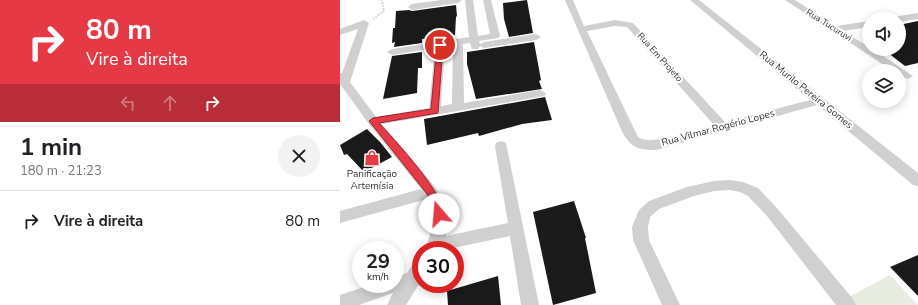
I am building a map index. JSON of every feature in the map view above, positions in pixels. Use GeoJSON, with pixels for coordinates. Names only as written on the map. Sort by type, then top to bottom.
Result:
{"type":"FeatureCollection","features":[{"type":"Feature","properties":{"kind":"street"},"geometry":{"type":"LineString","coordinates":[[412,7],[458,0]]}},
{"type":"Feature","properties":{"kind":"street"},"geometry":{"type":"LineString","coordinates":[[469,0],[475,43]]}},
{"type":"Feature","properties":{"kind":"street"},"geometry":{"type":"LineString","coordinates":[[487,0],[496,40]]}},
{"type":"Feature","properties":{"kind":"street","name":"Rua Vilmar Rogério Lopes"},"geometry":{"type":"LineString","coordinates":[[569,0],[580,29],[626,127],[632,139],[637,144],[643,146],[656,145],[819,101]]}},
{"type":"Feature","properties":{"kind":"street","name":"Rua Murilo Pereira Gomes"},"geometry":{"type":"LineString","coordinates":[[694,0],[918,181]]}},
{"type":"Feature","properties":{"kind":"street","name":"Rua Tucuruvi"},"geometry":{"type":"LineString","coordinates":[[789,0],[908,76]]}},
{"type":"Feature","properties":{"kind":"street"},"geometry":{"type":"LineString","coordinates":[[906,18],[918,16]]}},
{"type":"Feature","properties":{"kind":"street"},"geometry":{"type":"LineString","coordinates":[[340,32],[364,23]]}},
{"type":"Feature","properties":{"kind":"street"},"geometry":{"type":"LineString","coordinates":[[364,23],[342,78],[373,121],[431,192],[438,204],[441,223],[435,241]]}},
{"type":"Feature","properties":{"kind":"street","name":"Rua Em Projeto"},"geometry":{"type":"LineString","coordinates":[[580,29],[615,23],[630,25],[722,127]]}},
{"type":"Feature","properties":{"kind":"street"},"geometry":{"type":"LineString","coordinates":[[836,29],[862,25]]}},
{"type":"Feature","properties":{"kind":"street"},"geometry":{"type":"LineString","coordinates":[[392,52],[440,45],[458,46],[496,40],[536,37]]}},
{"type":"Feature","properties":{"kind":"street"},"geometry":{"type":"LineString","coordinates":[[435,111],[440,45]]}},
{"type":"Feature","properties":{"kind":"street"},"geometry":{"type":"LineString","coordinates":[[458,46],[458,108]]}},
{"type":"Feature","properties":{"kind":"street"},"geometry":{"type":"LineString","coordinates":[[373,121],[540,94]]}},
{"type":"Feature","properties":{"kind":"street"},"geometry":{"type":"LineString","coordinates":[[501,146],[530,305]]}},
{"type":"Feature","properties":{"kind":"street"},"geometry":{"type":"LineString","coordinates":[[905,170],[918,166]]}},
{"type":"Feature","properties":{"kind":"street"},"geometry":{"type":"LineString","coordinates":[[671,305],[641,240],[640,227],[644,214],[654,205],[692,191],[714,186],[730,185],[743,187],[753,192],[772,212],[847,305]]}},
{"type":"Feature","properties":{"kind":"street"},"geometry":{"type":"LineString","coordinates":[[340,217],[431,192]]}},
{"type":"Feature","properties":{"kind":"street"},"geometry":{"type":"LineString","coordinates":[[451,241],[515,228]]}},
{"type":"Feature","properties":{"kind":"street"},"geometry":{"type":"LineString","coordinates":[[340,303],[412,274]]}},
{"type":"Feature","properties":{"kind":"street"},"geometry":{"type":"LineString","coordinates":[[396,305],[412,280]]}},
{"type":"Feature","properties":{"kind":"path"},"geometry":{"type":"LineString","coordinates":[[364,23],[384,12],[382,0]]}},
{"type":"Feature","properties":{"kind":"shaded area"},"geometry":{"type":"Polygon","coordinates":[[[890,275],[918,305],[850,305],[845,299],[890,275]]]}},
{"type":"Feature","properties":{"kind":"building"},"geometry":{"type":"Polygon","coordinates":[[[527,0],[533,33],[509,37],[504,19],[503,3],[527,0]]]}},
{"type":"Feature","properties":{"kind":"building"},"geometry":{"type":"Polygon","coordinates":[[[456,5],[457,16],[455,35],[422,39],[422,43],[394,47],[395,42],[392,43],[396,11],[412,11],[456,5]]]}},
{"type":"Feature","properties":{"kind":"building"},"geometry":{"type":"Polygon","coordinates":[[[918,21],[918,63],[906,66],[906,64],[902,64],[892,56],[906,56],[906,24],[918,21]]]}},
{"type":"Feature","properties":{"kind":"building"},"geometry":{"type":"Polygon","coordinates":[[[534,42],[541,80],[539,81],[542,89],[476,99],[467,64],[467,52],[534,42]]]}},
{"type":"Feature","properties":{"kind":"building"},"geometry":{"type":"Polygon","coordinates":[[[422,52],[422,68],[418,68],[417,93],[383,99],[392,56],[422,52]]]}},
{"type":"Feature","properties":{"kind":"building"},"geometry":{"type":"Polygon","coordinates":[[[545,97],[552,120],[522,124],[479,136],[478,133],[427,145],[424,119],[545,97]]]}},
{"type":"Feature","properties":{"kind":"building"},"geometry":{"type":"Polygon","coordinates":[[[367,129],[392,157],[364,172],[347,154],[344,155],[340,145],[367,129]]]}},
{"type":"Feature","properties":{"kind":"building"},"geometry":{"type":"Polygon","coordinates":[[[574,201],[586,238],[596,293],[553,305],[533,212],[574,201]]]}},
{"type":"Feature","properties":{"kind":"building"},"geometry":{"type":"Polygon","coordinates":[[[918,255],[918,296],[890,267],[918,255]]]}},
{"type":"Feature","properties":{"kind":"building"},"geometry":{"type":"Polygon","coordinates":[[[498,276],[501,305],[448,305],[447,293],[464,293],[464,286],[498,276]]]}},
{"type":"Feature","properties":{"kind":"place","name":"Panificação Artemísia"},"geometry":{"type":"Point","coordinates":[372,158]}},
{"type":"Feature","properties":{"kind":"route"},"geometry":{"type":"LineString","coordinates":[[439,214],[438,204],[431,192],[373,121],[435,111],[440,45]]}}]}
